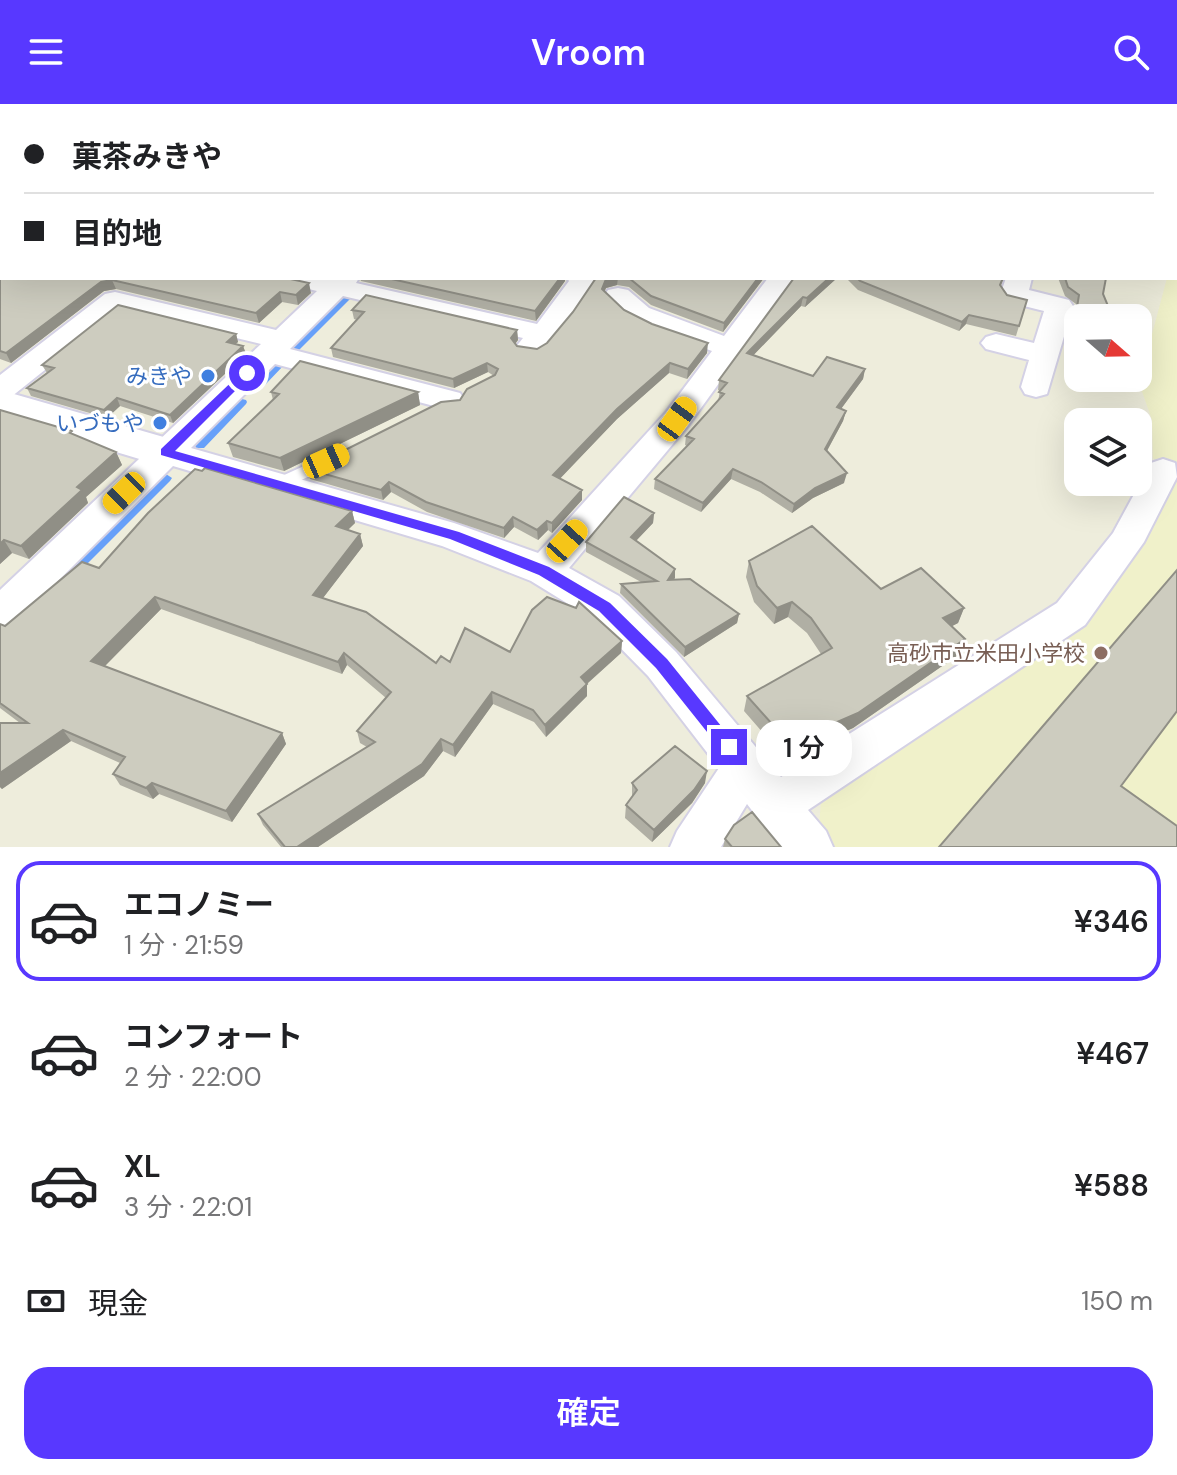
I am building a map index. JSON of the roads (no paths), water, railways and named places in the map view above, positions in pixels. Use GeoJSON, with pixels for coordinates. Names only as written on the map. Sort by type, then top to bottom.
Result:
{"type":"FeatureCollection","features":[{"type":"Feature","properties":{"kind":"street"},"geometry":{"type":"LineString","coordinates":[[320,280],[341,282],[536,342],[583,280]]}},
{"type":"Feature","properties":{"kind":"street"},"geometry":{"type":"LineString","coordinates":[[544,571],[677,419],[781,280]]}},
{"type":"Feature","properties":{"kind":"street"},"geometry":{"type":"LineString","coordinates":[[1018,280],[1014,295],[1059,306],[1036,387]]}},
{"type":"Feature","properties":{"kind":"street"},"geometry":{"type":"LineString","coordinates":[[0,614],[166,452],[281,352],[341,282]]}},
{"type":"Feature","properties":{"kind":"street"},"geometry":{"type":"LineString","coordinates":[[618,296],[639,314],[730,348]]}},
{"type":"Feature","properties":{"kind":"street"},"geometry":{"type":"LineString","coordinates":[[0,390],[115,300],[449,401]]}},
{"type":"Feature","properties":{"kind":"street"},"geometry":{"type":"LineString","coordinates":[[996,343],[1044,355]]}},
{"type":"Feature","properties":{"kind":"street"},"geometry":{"type":"LineString","coordinates":[[0,403],[454,536],[544,571],[605,607],[662,664],[809,847]]}},
{"type":"Feature","properties":{"kind":"street"},"geometry":{"type":"LineString","coordinates":[[776,805],[1071,614],[1126,542],[1163,471]]}},
{"type":"Feature","properties":{"kind":"street"},"geometry":{"type":"LineString","coordinates":[[694,847],[745,767]]}},
{"type":"Feature","properties":{"kind":"lane"},"geometry":{"type":"LineString","coordinates":[[277,485],[348,451]]}},
{"type":"Feature","properties":{"kind":"waterway"},"geometry":{"type":"LineString","coordinates":[[291,353],[347,297]]}},
{"type":"Feature","properties":{"kind":"waterway"},"geometry":{"type":"LineString","coordinates":[[260,384],[281,363]]}},
{"type":"Feature","properties":{"kind":"waterway"},"geometry":{"type":"LineString","coordinates":[[200,445],[242,402]]}},
{"type":"Feature","properties":{"kind":"waterway"},"geometry":{"type":"LineString","coordinates":[[74,570],[166,478]]}},
{"type":"Feature","properties":{"kind":"place","name":"みきや"},"geometry":{"type":"Point","coordinates":[208,376]}},
{"type":"Feature","properties":{"kind":"place","name":"いづもや"},"geometry":{"type":"Point","coordinates":[160,423]}},
{"type":"Feature","properties":{"kind":"place","name":"高砂市立米田小学校"},"geometry":{"type":"Point","coordinates":[1101,653]}}]}
